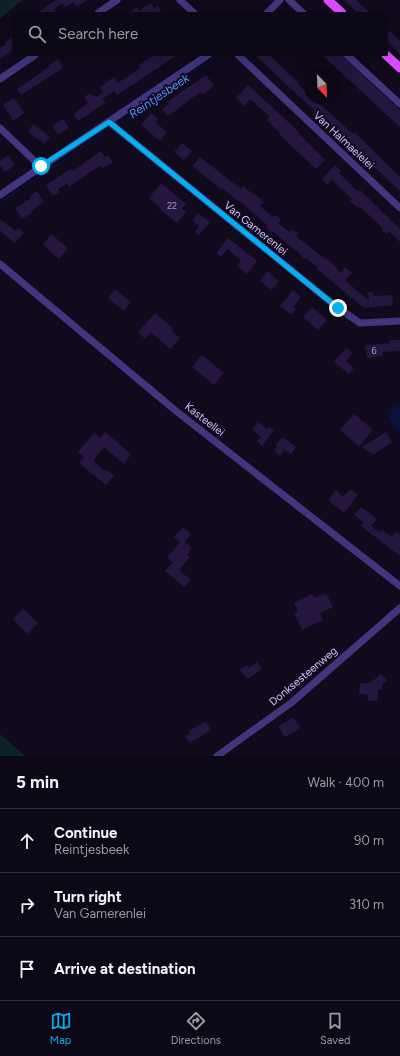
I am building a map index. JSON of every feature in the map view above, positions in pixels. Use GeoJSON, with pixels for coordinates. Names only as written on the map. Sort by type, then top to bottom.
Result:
{"type":"FeatureCollection","features":[{"type":"Feature","properties":{"kind":"main road"},"geometry":{"type":"LineString","coordinates":[[328,0],[341,12]]}},
{"type":"Feature","properties":{"kind":"main road"},"geometry":{"type":"LineString","coordinates":[[387,56],[400,68]]}},
{"type":"Feature","properties":{"kind":"street"},"geometry":{"type":"LineString","coordinates":[[99,12],[117,0]]}},
{"type":"Feature","properties":{"kind":"street"},"geometry":{"type":"LineString","coordinates":[[180,0],[193,12]]}},
{"type":"Feature","properties":{"kind":"street"},"geometry":{"type":"LineString","coordinates":[[268,12],[280,0]]}},
{"type":"Feature","properties":{"kind":"street"},"geometry":{"type":"LineString","coordinates":[[289,0],[301,12]]}},
{"type":"Feature","properties":{"kind":"street"},"geometry":{"type":"LineString","coordinates":[[0,79],[34,56]]}},
{"type":"Feature","properties":{"kind":"street"},"geometry":{"type":"LineString","coordinates":[[0,196],[41,166],[207,56]]}},
{"type":"Feature","properties":{"kind":"street","name":"Van Halmaelelei"},"geometry":{"type":"LineString","coordinates":[[239,56],[400,208]]}},
{"type":"Feature","properties":{"kind":"street"},"geometry":{"type":"LineString","coordinates":[[348,56],[400,104]]}},
{"type":"Feature","properties":{"kind":"street","name":"Van Gamerenlei"},"geometry":{"type":"LineString","coordinates":[[109,122],[338,308],[360,323],[400,321]]}},
{"type":"Feature","properties":{"kind":"street"},"geometry":{"type":"LineString","coordinates":[[0,128],[41,166]]}},
{"type":"Feature","properties":{"kind":"street","name":"Kasteellei"},"geometry":{"type":"LineString","coordinates":[[0,264],[176,411],[400,586]]}},
{"type":"Feature","properties":{"kind":"street","name":"Donksesteenweg"},"geometry":{"type":"LineString","coordinates":[[216,756],[291,703],[400,608]]}},
{"type":"Feature","properties":{"kind":"green space"},"geometry":{"type":"Polygon","coordinates":[[[0,0],[22,0],[0,19],[0,0]]]}},
{"type":"Feature","properties":{"kind":"green space"},"geometry":{"type":"Polygon","coordinates":[[[0,734],[25,756],[0,756],[0,734]]]}},
{"type":"Feature","properties":{"kind":"shaded area"},"geometry":{"type":"Polygon","coordinates":[[[400,404],[400,436],[389,419],[388,410],[394,405],[400,404]]]}},
{"type":"Feature","properties":{"kind":"building"},"geometry":{"type":"Polygon","coordinates":[[[56,0],[87,0],[77,7],[73,2],[65,8],[62,3],[54,9],[56,12],[38,12],[56,0]]]}},
{"type":"Feature","properties":{"kind":"building"},"geometry":{"type":"Polygon","coordinates":[[[344,0],[356,0],[369,12],[357,12],[344,0]]]}},
{"type":"Feature","properties":{"kind":"building"},"geometry":{"type":"Polygon","coordinates":[[[151,3],[154,9],[158,6],[161,12],[130,12],[137,7],[139,11],[151,3]]]}},
{"type":"Feature","properties":{"kind":"building"},"geometry":{"type":"Polygon","coordinates":[[[388,30],[400,41],[400,54],[388,41],[388,30]]]}},
{"type":"Feature","properties":{"kind":"building"},"geometry":{"type":"Polygon","coordinates":[[[12,38],[12,51],[0,59],[0,48],[6,44],[5,42],[12,38]]]}},
{"type":"Feature","properties":{"kind":"building"},"geometry":{"type":"Polygon","coordinates":[[[152,56],[176,56],[117,95],[114,91],[102,99],[105,103],[78,121],[73,114],[88,103],[84,97],[90,93],[96,97],[103,92],[100,87],[114,77],[118,83],[140,68],[139,65],[152,56]]]}},
{"type":"Feature","properties":{"kind":"building"},"geometry":{"type":"Polygon","coordinates":[[[256,56],[270,56],[298,82],[297,83],[304,89],[304,101],[256,56]]]}},
{"type":"Feature","properties":{"kind":"building"},"geometry":{"type":"Polygon","coordinates":[[[323,56],[342,56],[400,110],[400,127],[340,72],[340,68],[336,68],[323,56]]]}},
{"type":"Feature","properties":{"kind":"building"},"geometry":{"type":"Polygon","coordinates":[[[58,59],[63,68],[21,95],[17,89],[58,59]]]}},
{"type":"Feature","properties":{"kind":"building"},"geometry":{"type":"Polygon","coordinates":[[[206,75],[214,86],[202,95],[200,92],[167,116],[162,109],[169,104],[167,102],[206,75]]]}},
{"type":"Feature","properties":{"kind":"building"},"geometry":{"type":"Polygon","coordinates":[[[248,85],[299,132],[298,133],[325,160],[316,169],[280,135],[281,134],[267,120],[270,117],[250,99],[244,106],[236,98],[248,85]]]}},
{"type":"Feature","properties":{"kind":"building"},"geometry":{"type":"Polygon","coordinates":[[[14,98],[24,113],[13,121],[3,105],[14,98]]]}},
{"type":"Feature","properties":{"kind":"building"},"geometry":{"type":"Polygon","coordinates":[[[307,104],[320,104],[353,134],[354,132],[400,177],[400,191],[307,104]]]}},
{"type":"Feature","properties":{"kind":"building"},"geometry":{"type":"Polygon","coordinates":[[[151,113],[158,119],[155,122],[167,132],[160,141],[141,125],[151,113]]]}},
{"type":"Feature","properties":{"kind":"building"},"geometry":{"type":"Polygon","coordinates":[[[63,119],[69,128],[58,135],[52,126],[63,119]]]}},
{"type":"Feature","properties":{"kind":"building"},"geometry":{"type":"Polygon","coordinates":[[[33,124],[50,137],[45,144],[28,132],[33,124]]]}},
{"type":"Feature","properties":{"kind":"building"},"geometry":{"type":"Polygon","coordinates":[[[182,143],[192,151],[184,160],[174,152],[182,143]]]}},
{"type":"Feature","properties":{"kind":"building"},"geometry":{"type":"Polygon","coordinates":[[[101,151],[105,157],[108,155],[113,162],[103,168],[101,165],[69,187],[67,184],[58,189],[60,192],[53,196],[46,185],[72,168],[73,171],[101,151]]]}},
{"type":"Feature","properties":{"kind":"building"},"geometry":{"type":"Polygon","coordinates":[[[8,155],[15,165],[5,172],[0,165],[0,161],[8,155]]]}},
{"type":"Feature","properties":{"kind":"building"},"geometry":{"type":"Polygon","coordinates":[[[200,157],[241,189],[243,186],[254,195],[255,194],[264,202],[260,206],[273,217],[275,215],[281,220],[278,223],[290,232],[292,229],[298,233],[296,236],[325,259],[326,258],[330,261],[341,273],[345,267],[352,273],[345,280],[369,301],[368,292],[373,292],[373,296],[392,295],[393,305],[364,308],[306,258],[305,259],[272,231],[271,232],[266,227],[267,225],[240,201],[239,202],[222,188],[221,189],[192,166],[200,157]]]}},
{"type":"Feature","properties":{"kind":"building"},"geometry":{"type":"Polygon","coordinates":[[[335,165],[341,171],[339,173],[358,192],[360,190],[400,229],[400,242],[389,231],[386,234],[382,230],[383,228],[360,207],[358,208],[350,201],[352,199],[332,180],[328,185],[322,179],[335,165]]]}},
{"type":"Feature","properties":{"kind":"building"},"geometry":{"type":"Polygon","coordinates":[[[161,183],[186,204],[182,209],[186,212],[177,223],[158,208],[160,207],[149,198],[161,183]]]}},
{"type":"Feature","properties":{"kind":"building"},"geometry":{"type":"Polygon","coordinates":[[[37,191],[44,202],[31,211],[32,213],[22,219],[15,208],[31,198],[30,196],[37,191]]]}},
{"type":"Feature","properties":{"kind":"building"},"geometry":{"type":"Polygon","coordinates":[[[198,213],[210,222],[199,235],[195,232],[199,226],[192,221],[198,213]]]}},
{"type":"Feature","properties":{"kind":"building"},"geometry":{"type":"Polygon","coordinates":[[[0,219],[15,231],[18,228],[24,233],[15,243],[0,231],[0,219]]]}},
{"type":"Feature","properties":{"kind":"building"},"geometry":{"type":"Polygon","coordinates":[[[51,234],[68,248],[59,259],[43,245],[51,234]]]}},
{"type":"Feature","properties":{"kind":"building"},"geometry":{"type":"Polygon","coordinates":[[[228,238],[257,261],[247,274],[237,266],[241,260],[227,249],[221,257],[216,253],[228,238]]]}},
{"type":"Feature","properties":{"kind":"building"},"geometry":{"type":"Polygon","coordinates":[[[267,271],[279,281],[272,290],[260,281],[267,271]]]}},
{"type":"Feature","properties":{"kind":"building"},"geometry":{"type":"Polygon","coordinates":[[[115,289],[131,302],[124,311],[108,298],[115,289]]]}},
{"type":"Feature","properties":{"kind":"building"},"geometry":{"type":"Polygon","coordinates":[[[293,290],[301,297],[293,307],[296,309],[291,315],[280,306],[293,290]]]}},
{"type":"Feature","properties":{"kind":"building"},"geometry":{"type":"Polygon","coordinates":[[[312,307],[327,320],[318,330],[303,317],[312,307]]]}},
{"type":"Feature","properties":{"kind":"building"},"geometry":{"type":"Polygon","coordinates":[[[155,313],[173,328],[171,330],[180,338],[170,349],[151,332],[145,339],[138,332],[155,313]]]}},
{"type":"Feature","properties":{"kind":"building"},"geometry":{"type":"Polygon","coordinates":[[[390,340],[400,340],[400,351],[382,352],[383,356],[367,358],[365,345],[390,343],[390,340]]]}},
{"type":"Feature","properties":{"kind":"building"},"geometry":{"type":"Polygon","coordinates":[[[346,348],[353,353],[346,361],[354,368],[349,374],[334,362],[346,348]]]}},
{"type":"Feature","properties":{"kind":"building"},"geometry":{"type":"Polygon","coordinates":[[[202,355],[224,373],[214,385],[192,367],[202,355]]]}},
{"type":"Feature","properties":{"kind":"building"},"geometry":{"type":"Polygon","coordinates":[[[354,414],[373,430],[359,446],[340,430],[354,414]]]}},
{"type":"Feature","properties":{"kind":"building"},"geometry":{"type":"Polygon","coordinates":[[[258,422],[267,429],[269,427],[274,430],[262,446],[257,441],[261,437],[252,430],[258,422]]]}},
{"type":"Feature","properties":{"kind":"building"},"geometry":{"type":"Polygon","coordinates":[[[105,432],[131,454],[124,464],[104,447],[93,461],[114,476],[106,485],[79,463],[84,457],[78,452],[94,433],[100,438],[105,432]]]}},
{"type":"Feature","properties":{"kind":"building"},"geometry":{"type":"Polygon","coordinates":[[[386,432],[392,442],[373,455],[362,447],[386,432]]]}},
{"type":"Feature","properties":{"kind":"building"},"geometry":{"type":"Polygon","coordinates":[[[282,437],[296,447],[291,454],[285,450],[280,456],[274,451],[277,446],[275,445],[282,437]]]}},
{"type":"Feature","properties":{"kind":"building"},"geometry":{"type":"Polygon","coordinates":[[[350,489],[358,495],[344,513],[328,500],[336,490],[343,497],[350,489]]]}},
{"type":"Feature","properties":{"kind":"building"},"geometry":{"type":"Polygon","coordinates":[[[361,507],[377,519],[371,526],[380,532],[382,530],[392,537],[396,532],[400,534],[400,556],[361,526],[364,523],[354,515],[361,507]]]}},
{"type":"Feature","properties":{"kind":"building"},"geometry":{"type":"Polygon","coordinates":[[[183,527],[191,534],[185,542],[192,548],[187,555],[190,557],[179,570],[191,580],[184,587],[165,571],[173,562],[167,558],[180,542],[174,537],[183,527]]]}},
{"type":"Feature","properties":{"kind":"building"},"geometry":{"type":"Polygon","coordinates":[[[326,593],[333,607],[320,613],[323,620],[302,630],[294,613],[298,612],[294,603],[312,594],[314,598],[326,593]]]}},
{"type":"Feature","properties":{"kind":"building"},"geometry":{"type":"Polygon","coordinates":[[[23,609],[38,623],[27,634],[13,619],[23,609]]]}},
{"type":"Feature","properties":{"kind":"building"},"geometry":{"type":"Polygon","coordinates":[[[257,662],[262,669],[247,679],[240,670],[247,665],[248,668],[257,662]]]}},
{"type":"Feature","properties":{"kind":"building"},"geometry":{"type":"Polygon","coordinates":[[[381,674],[387,681],[382,685],[382,689],[378,690],[377,701],[368,701],[367,694],[359,694],[360,683],[370,683],[381,674]]]}},
{"type":"Feature","properties":{"kind":"building"},"geometry":{"type":"Polygon","coordinates":[[[293,717],[300,728],[285,737],[278,727],[293,717]]]}},
{"type":"Feature","properties":{"kind":"building"},"geometry":{"type":"Polygon","coordinates":[[[206,721],[211,730],[190,743],[185,736],[191,733],[189,731],[206,721]]]}},
{"type":"Feature","properties":{"kind":"waterway","name":"Reintjesbeek"},"geometry":{"type":"LineString","coordinates":[[0,203],[218,56]]}},
{"type":"Feature","properties":{"kind":"route"},"geometry":{"type":"LineString","coordinates":[[41,166],[109,122],[338,308]]}}]}
